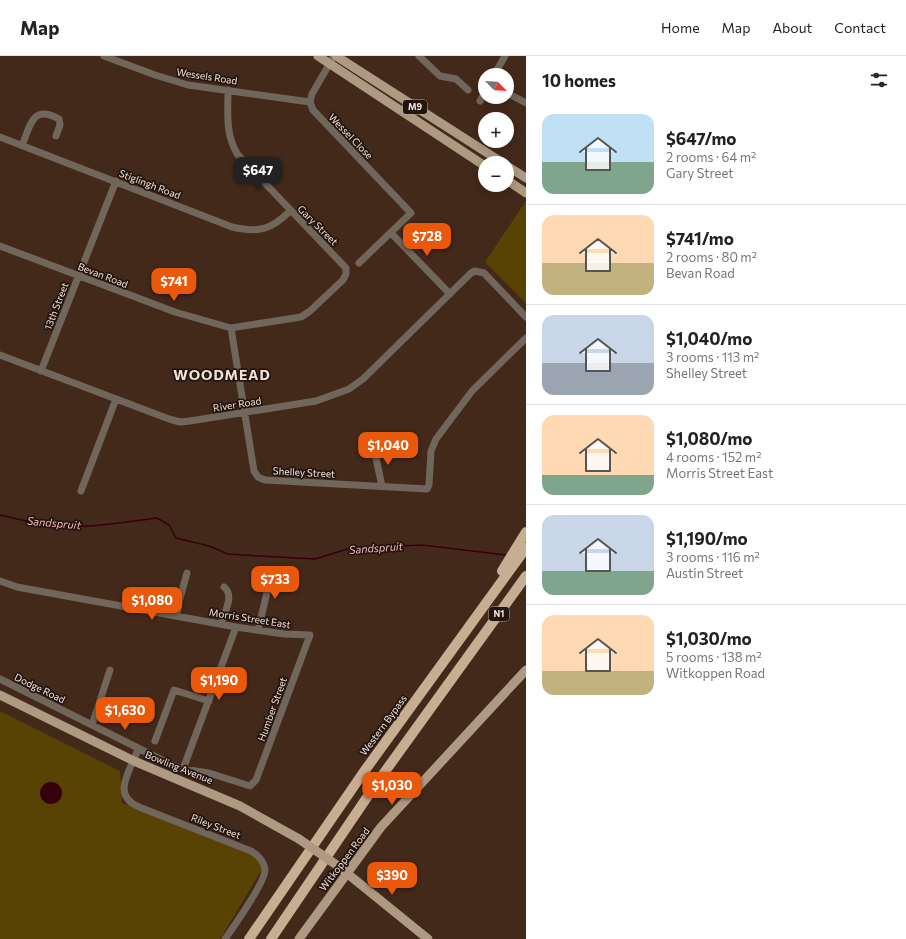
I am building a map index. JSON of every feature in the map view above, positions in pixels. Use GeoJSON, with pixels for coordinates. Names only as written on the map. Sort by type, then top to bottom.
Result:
{"type":"FeatureCollection","features":[{"type":"Feature","properties":{"kind":"highway"},"geometry":{"type":"LineString","coordinates":[[508,568],[526,533]]}},
{"type":"Feature","properties":{"kind":"highway"},"geometry":{"type":"LineString","coordinates":[[508,568],[526,548]]}},
{"type":"Feature","properties":{"kind":"highway","name":"Western Bypass"},"geometry":{"type":"LineString","coordinates":[[249,939],[363,773],[460,639],[508,568]]}},
{"type":"Feature","properties":{"kind":"highway","name":"N1"},"geometry":{"type":"LineString","coordinates":[[271,939],[376,784],[526,576]]}},
{"type":"Feature","properties":{"kind":"highway"},"geometry":{"type":"LineString","coordinates":[[472,652],[495,627],[526,586]]}},
{"type":"Feature","properties":{"kind":"main road","name":"M9"},"geometry":{"type":"LineString","coordinates":[[318,56],[333,59],[492,156]]}},
{"type":"Feature","properties":{"kind":"main road","name":"M9"},"geometry":{"type":"LineString","coordinates":[[333,59],[478,161]]}},
{"type":"Feature","properties":{"kind":"main road"},"geometry":{"type":"LineString","coordinates":[[514,170],[526,178]]}},
{"type":"Feature","properties":{"kind":"main road"},"geometry":{"type":"LineString","coordinates":[[514,185],[524,192],[526,202]]}},
{"type":"Feature","properties":{"kind":"main road","name":"Witkoppen Road"},"geometry":{"type":"LineString","coordinates":[[299,939],[347,872],[382,827],[406,799],[411,796],[526,670]]}},
{"type":"Feature","properties":{"kind":"main road","name":"Bowling Avenue"},"geometry":{"type":"LineString","coordinates":[[0,694],[134,761],[234,803],[299,838],[347,872]]}},
{"type":"Feature","properties":{"kind":"main road"},"geometry":{"type":"LineString","coordinates":[[347,872],[428,939]]}},
{"type":"Feature","properties":{"kind":"main road"},"geometry":{"type":"LineString","coordinates":[[347,872],[402,911],[434,939]]}},
{"type":"Feature","properties":{"kind":"main road","name":"Witkoppen Road"},"geometry":{"type":"LineString","coordinates":[[305,939],[347,872]]}},
{"type":"Feature","properties":{"kind":"street","name":"Wessels Road"},"geometry":{"type":"LineString","coordinates":[[104,56],[170,81],[188,85],[310,102]]}},
{"type":"Feature","properties":{"kind":"street"},"geometry":{"type":"LineString","coordinates":[[419,56],[442,77],[456,79],[468,90]]}},
{"type":"Feature","properties":{"kind":"street"},"geometry":{"type":"LineString","coordinates":[[498,68],[505,56]]}},
{"type":"Feature","properties":{"kind":"street"},"geometry":{"type":"LineString","coordinates":[[310,102],[312,94],[333,59]]}},
{"type":"Feature","properties":{"kind":"street","name":"Gary Street"},"geometry":{"type":"LineString","coordinates":[[228,90],[228,130],[235,151],[290,211],[344,266],[347,272]]}},
{"type":"Feature","properties":{"kind":"street"},"geometry":{"type":"LineString","coordinates":[[514,97],[526,103]]}},
{"type":"Feature","properties":{"kind":"street","name":"Wessel Close"},"geometry":{"type":"LineString","coordinates":[[310,102],[318,117],[411,213],[391,233]]}},
{"type":"Feature","properties":{"kind":"street"},"geometry":{"type":"LineString","coordinates":[[22,146],[34,118],[38,114],[46,113],[58,118],[60,125],[56,136]]}},
{"type":"Feature","properties":{"kind":"street","name":"Stiglingh Road"},"geometry":{"type":"LineString","coordinates":[[0,137],[239,229],[257,230],[268,228],[279,222],[290,211]]}},
{"type":"Feature","properties":{"kind":"street","name":"13th Street"},"geometry":{"type":"LineString","coordinates":[[41,371],[116,182]]}},
{"type":"Feature","properties":{"kind":"street"},"geometry":{"type":"LineString","coordinates":[[359,263],[391,233],[450,294],[471,273],[481,271],[526,317]]}},
{"type":"Feature","properties":{"kind":"street","name":"Bevan Road"},"geometry":{"type":"LineString","coordinates":[[0,246],[175,312],[231,328],[301,317],[310,311],[343,280],[347,272]]}},
{"type":"Feature","properties":{"kind":"street","name":"River Road"},"geometry":{"type":"LineString","coordinates":[[0,355],[180,422],[316,401],[349,388],[363,378],[450,294]]}},
{"type":"Feature","properties":{"kind":"street","name":"Shelley Street"},"geometry":{"type":"LineString","coordinates":[[231,328],[254,471],[260,479],[429,488],[431,451],[436,439],[472,391],[526,338]]}},
{"type":"Feature","properties":{"kind":"street"},"geometry":{"type":"LineString","coordinates":[[81,491],[116,399]]}},
{"type":"Feature","properties":{"kind":"street"},"geometry":{"type":"LineString","coordinates":[[374,449],[382,486]]}},
{"type":"Feature","properties":{"kind":"street"},"geometry":{"type":"LineString","coordinates":[[177,616],[179,602],[187,573]]}},
{"type":"Feature","properties":{"kind":"street"},"geometry":{"type":"LineString","coordinates":[[258,630],[271,576]]}},
{"type":"Feature","properties":{"kind":"street","name":"Morris Street East"},"geometry":{"type":"LineString","coordinates":[[0,581],[14,587],[236,627],[310,635]]}},
{"type":"Feature","properties":{"kind":"street"},"geometry":{"type":"LineString","coordinates":[[221,624],[229,598],[227,588]]}},
{"type":"Feature","properties":{"kind":"street"},"geometry":{"type":"LineString","coordinates":[[183,769],[236,627]]}},
{"type":"Feature","properties":{"kind":"street","name":"Humber Street"},"geometry":{"type":"LineString","coordinates":[[248,786],[252,786],[256,780],[310,635]]}},
{"type":"Feature","properties":{"kind":"street"},"geometry":{"type":"LineString","coordinates":[[92,725],[110,670]]}},
{"type":"Feature","properties":{"kind":"street","name":"Dodge Road"},"geometry":{"type":"LineString","coordinates":[[0,680],[138,749],[183,769],[209,773],[248,786]]}},
{"type":"Feature","properties":{"kind":"street"},"geometry":{"type":"LineString","coordinates":[[155,742],[174,690],[209,701]]}},
{"type":"Feature","properties":{"kind":"street","name":"Riley Street"},"geometry":{"type":"LineString","coordinates":[[138,749],[123,786],[125,796],[132,803],[251,851],[262,862],[265,870],[261,882],[225,939]]}},
{"type":"Feature","properties":{"kind":"shaded area"},"geometry":{"type":"Polygon","coordinates":[[[526,201],[526,303],[485,262],[526,201]]]}},
{"type":"Feature","properties":{"kind":"shaded area"},"geometry":{"type":"Polygon","coordinates":[[[0,711],[120,771],[122,803],[256,855],[262,869],[220,939],[0,939],[0,711]]]}},
{"type":"Feature","properties":{"kind":"shaded area"},"geometry":{"type":"Polygon","coordinates":[[[51,782],[59,785],[62,793],[59,801],[51,804],[43,801],[40,793],[43,785],[51,782]]]}},
{"type":"Feature","properties":{"kind":"waterway","name":"Sandspruit"},"geometry":{"type":"LineString","coordinates":[[0,515],[57,526],[100,525],[157,518],[169,525],[176,538],[209,546],[228,554],[315,559],[351,548],[422,545],[506,555]]}},
{"type":"Feature","properties":{"kind":"district","name":"WOODMEAD"},"geometry":{"type":"Point","coordinates":[222,375]}}]}
